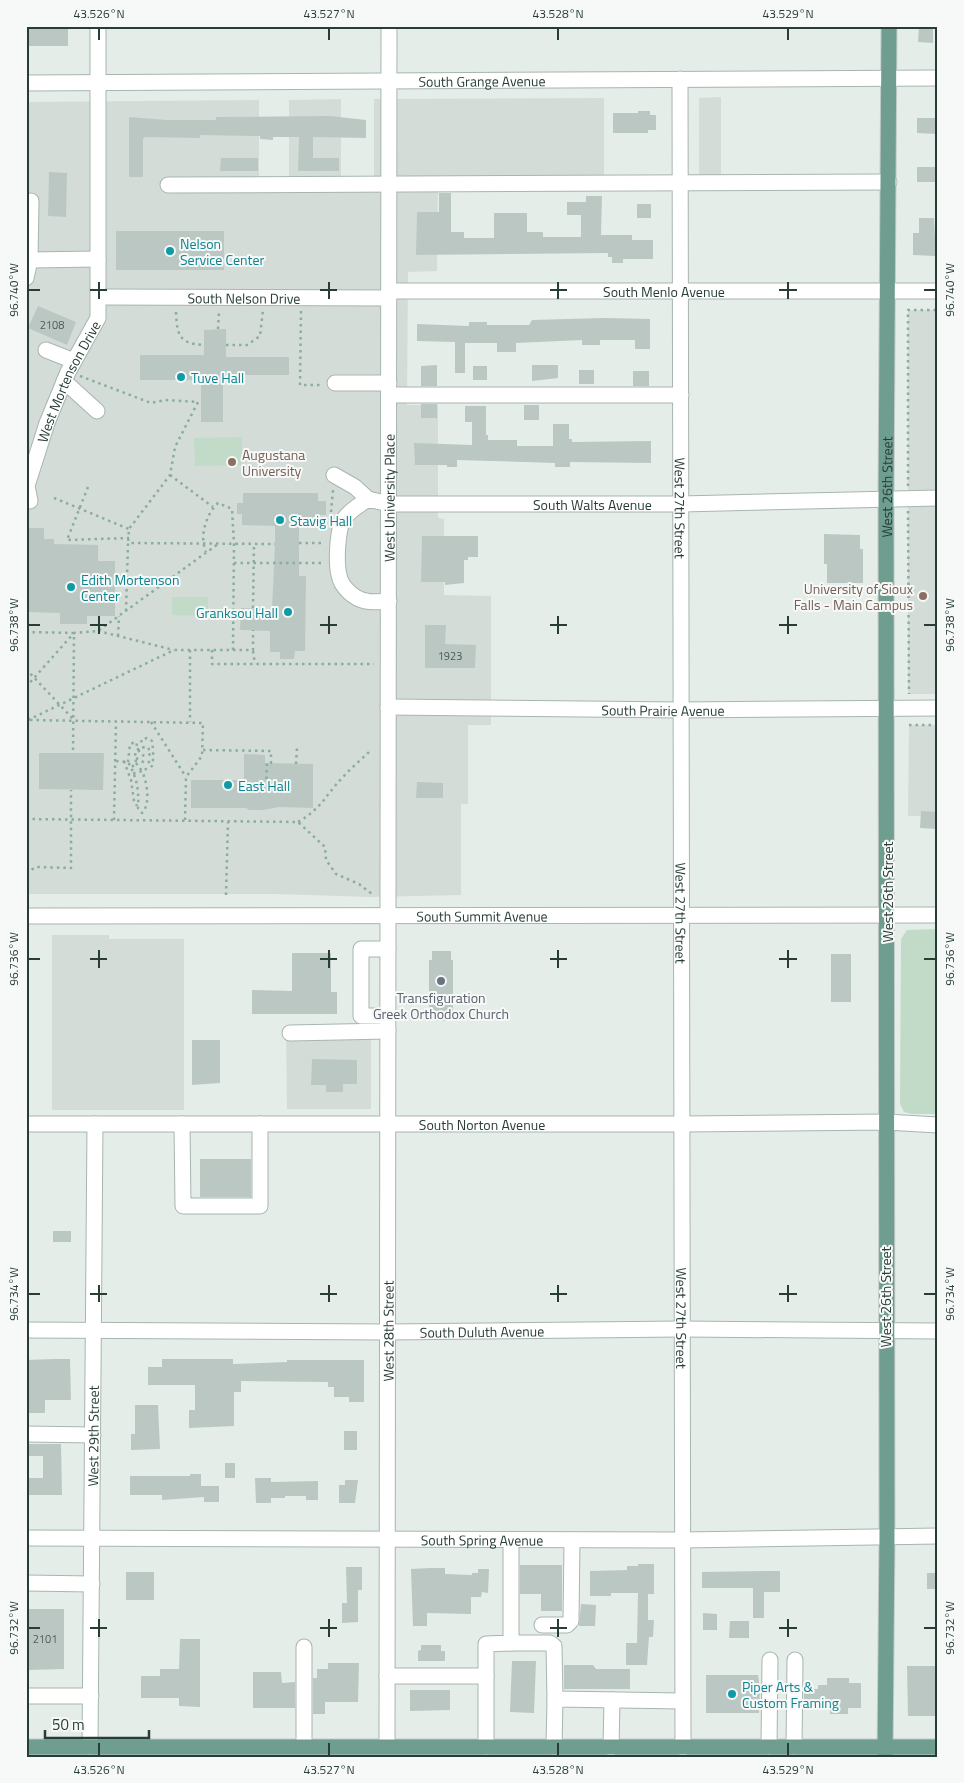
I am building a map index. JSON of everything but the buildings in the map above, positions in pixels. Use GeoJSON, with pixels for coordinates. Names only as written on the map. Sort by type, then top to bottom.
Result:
{"type":"FeatureCollection","features":[{"type":"Feature","properties":{"kind":"main road","name":"West 26th Street"},"geometry":{"type":"LineString","coordinates":[[885,1752],[887,1536],[885,1331],[887,915],[886,498],[889,26]]}},
{"type":"Feature","properties":{"kind":"main road"},"geometry":{"type":"LineString","coordinates":[[26,1747],[47,1752],[90,1747],[387,1746],[466,1752],[486,1747],[526,1752],[554,1747],[687,1751],[794,1747],[885,1752],[938,1746]]}},
{"type":"Feature","properties":{"kind":"street"},"geometry":{"type":"LineString","coordinates":[[98,26],[98,82]]}},
{"type":"Feature","properties":{"kind":"street"},"geometry":{"type":"LineString","coordinates":[[389,80],[390,26]]}},
{"type":"Feature","properties":{"kind":"street","name":"South Grange Avenue"},"geometry":{"type":"LineString","coordinates":[[26,83],[938,78]]}},
{"type":"Feature","properties":{"kind":"street","name":"West 27th Street"},"geometry":{"type":"LineString","coordinates":[[680,79],[682,1701],[687,1751]]}},
{"type":"Feature","properties":{"kind":"street","name":"West University Place"},"geometry":{"type":"LineString","coordinates":[[388,916],[389,80]]}},
{"type":"Feature","properties":{"kind":"street","name":"West Mortenson Drive"},"geometry":{"type":"LineString","coordinates":[[30,500],[27,486],[47,424],[68,371],[98,318],[98,82]]}},
{"type":"Feature","properties":{"kind":"street"},"geometry":{"type":"LineString","coordinates":[[168,185],[389,186],[888,182]]}},
{"type":"Feature","properties":{"kind":"street"},"geometry":{"type":"LineString","coordinates":[[26,278],[30,260],[31,201]]}},
{"type":"Feature","properties":{"kind":"street"},"geometry":{"type":"LineString","coordinates":[[30,260],[98,260]]}},
{"type":"Feature","properties":{"kind":"street","name":"South Menlo Avenue"},"geometry":{"type":"LineString","coordinates":[[389,295],[680,291],[938,291]]}},
{"type":"Feature","properties":{"kind":"street","name":"South Nelson Drive"},"geometry":{"type":"LineString","coordinates":[[99,297],[263,298],[389,295]]}},
{"type":"Feature","properties":{"kind":"street"},"geometry":{"type":"LineString","coordinates":[[46,350],[68,371],[97,411]]}},
{"type":"Feature","properties":{"kind":"street"},"geometry":{"type":"LineString","coordinates":[[331,384],[389,389],[681,395]]}},
{"type":"Feature","properties":{"kind":"street"},"geometry":{"type":"LineString","coordinates":[[334,475],[355,487],[368,499],[344,518],[339,531],[339,576],[344,587],[365,601],[389,601]]}},
{"type":"Feature","properties":{"kind":"street","name":"South Walts Avenue"},"geometry":{"type":"LineString","coordinates":[[368,499],[389,504],[681,504],[938,498]]}},
{"type":"Feature","properties":{"kind":"street","name":"South Prairie Avenue"},"geometry":{"type":"LineString","coordinates":[[388,707],[681,710],[938,708]]}},
{"type":"Feature","properties":{"kind":"street","name":"South Summit Avenue"},"geometry":{"type":"LineString","coordinates":[[26,916],[938,915]]}},
{"type":"Feature","properties":{"kind":"street","name":"West 28th Street"},"geometry":{"type":"LineString","coordinates":[[387,1746],[388,916]]}},
{"type":"Feature","properties":{"kind":"street"},"geometry":{"type":"LineString","coordinates":[[388,949],[361,949],[361,1016],[388,1023]]}},
{"type":"Feature","properties":{"kind":"street"},"geometry":{"type":"LineString","coordinates":[[290,1033],[388,1023]]}},
{"type":"Feature","properties":{"kind":"street","name":"South Norton Avenue"},"geometry":{"type":"LineString","coordinates":[[26,1124],[682,1124],[886,1122],[938,1125]]}},
{"type":"Feature","properties":{"kind":"street","name":"West 29th Street"},"geometry":{"type":"LineString","coordinates":[[90,1747],[96,1124]]}},
{"type":"Feature","properties":{"kind":"street"},"geometry":{"type":"LineString","coordinates":[[182,1124],[183,1206],[260,1206],[260,1124]]}},
{"type":"Feature","properties":{"kind":"street","name":"South Duluth Avenue"},"geometry":{"type":"LineString","coordinates":[[26,1330],[388,1332],[682,1329],[938,1331]]}},
{"type":"Feature","properties":{"kind":"street"},"geometry":{"type":"LineString","coordinates":[[26,1434],[93,1435]]}},
{"type":"Feature","properties":{"kind":"street","name":"South Spring Avenue"},"geometry":{"type":"LineString","coordinates":[[26,1538],[682,1540],[938,1536]]}},
{"type":"Feature","properties":{"kind":"street"},"geometry":{"type":"LineString","coordinates":[[511,1540],[511,1643]]}},
{"type":"Feature","properties":{"kind":"street"},"geometry":{"type":"LineString","coordinates":[[542,1625],[567,1625],[571,1622],[572,1540]]}},
{"type":"Feature","properties":{"kind":"street"},"geometry":{"type":"LineString","coordinates":[[26,1583],[92,1584]]}},
{"type":"Feature","properties":{"kind":"street"},"geometry":{"type":"LineString","coordinates":[[486,1747],[486,1644],[511,1643],[550,1643],[554,1646],[554,1747]]}},
{"type":"Feature","properties":{"kind":"street"},"geometry":{"type":"LineString","coordinates":[[304,1647],[304,1746]]}},
{"type":"Feature","properties":{"kind":"street"},"geometry":{"type":"LineString","coordinates":[[770,1660],[770,1747]]}},
{"type":"Feature","properties":{"kind":"street"},"geometry":{"type":"LineString","coordinates":[[794,1747],[795,1660]]}},
{"type":"Feature","properties":{"kind":"street"},"geometry":{"type":"LineString","coordinates":[[387,1676],[486,1676]]}},
{"type":"Feature","properties":{"kind":"street"},"geometry":{"type":"LineString","coordinates":[[26,1696],[91,1696]]}},
{"type":"Feature","properties":{"kind":"street"},"geometry":{"type":"LineString","coordinates":[[555,1699],[682,1701]]}},
{"type":"Feature","properties":{"kind":"street"},"geometry":{"type":"LineString","coordinates":[[611,1748],[612,1700]]}},
{"type":"Feature","properties":{"kind":"path"},"geometry":{"type":"LineString","coordinates":[[176,298],[177,328],[180,337],[188,343],[204,345]]}},
{"type":"Feature","properties":{"kind":"path"},"geometry":{"type":"LineString","coordinates":[[226,345],[247,345],[260,336],[263,319],[263,298]]}},
{"type":"Feature","properties":{"kind":"path"},"geometry":{"type":"LineString","coordinates":[[908,310],[938,310]]}},
{"type":"Feature","properties":{"kind":"path"},"geometry":{"type":"LineString","coordinates":[[218,329],[219,316]]}},
{"type":"Feature","properties":{"kind":"path"},"geometry":{"type":"LineString","coordinates":[[300,316],[300,385],[331,384]]}},
{"type":"Feature","properties":{"kind":"path"},"geometry":{"type":"LineString","coordinates":[[68,371],[151,403],[165,400],[198,402],[176,447],[170,475],[129,529],[126,611]]}},
{"type":"Feature","properties":{"kind":"path"},"geometry":{"type":"LineString","coordinates":[[170,475],[213,507]]}},
{"type":"Feature","properties":{"kind":"path"},"geometry":{"type":"LineString","coordinates":[[331,520],[334,475]]}},
{"type":"Feature","properties":{"kind":"path"},"geometry":{"type":"LineString","coordinates":[[88,487],[67,540],[129,538]]}},
{"type":"Feature","properties":{"kind":"path"},"geometry":{"type":"LineString","coordinates":[[54,498],[129,529]]}},
{"type":"Feature","properties":{"kind":"path"},"geometry":{"type":"LineString","coordinates":[[206,552],[202,544],[210,510],[218,503],[232,509],[234,544],[233,650]]}},
{"type":"Feature","properties":{"kind":"path"},"geometry":{"type":"LineString","coordinates":[[128,542],[275,544]]}},
{"type":"Feature","properties":{"kind":"path"},"geometry":{"type":"LineString","coordinates":[[299,543],[329,543]]}},
{"type":"Feature","properties":{"kind":"path"},"geometry":{"type":"LineString","coordinates":[[98,631],[218,544]]}},
{"type":"Feature","properties":{"kind":"path"},"geometry":{"type":"LineString","coordinates":[[253,608],[254,544]]}},
{"type":"Feature","properties":{"kind":"path"},"geometry":{"type":"LineString","coordinates":[[234,563],[327,563]]}},
{"type":"Feature","properties":{"kind":"path"},"geometry":{"type":"LineString","coordinates":[[118,636],[119,616]]}},
{"type":"Feature","properties":{"kind":"path"},"geometry":{"type":"LineString","coordinates":[[253,630],[255,664]]}},
{"type":"Feature","properties":{"kind":"path"},"geometry":{"type":"LineString","coordinates":[[26,632],[74,633],[98,631],[174,650],[253,650]]}},
{"type":"Feature","properties":{"kind":"path"},"geometry":{"type":"LineString","coordinates":[[26,686],[74,633]]}},
{"type":"Feature","properties":{"kind":"path"},"geometry":{"type":"LineString","coordinates":[[73,753],[74,633]]}},
{"type":"Feature","properties":{"kind":"path"},"geometry":{"type":"LineString","coordinates":[[27,720],[174,650]]}},
{"type":"Feature","properties":{"kind":"path"},"geometry":{"type":"LineString","coordinates":[[190,650],[190,722]]}},
{"type":"Feature","properties":{"kind":"path"},"geometry":{"type":"LineString","coordinates":[[212,650],[212,664],[371,664]]}},
{"type":"Feature","properties":{"kind":"path"},"geometry":{"type":"LineString","coordinates":[[26,669],[74,720]]}},
{"type":"Feature","properties":{"kind":"path"},"geometry":{"type":"LineString","coordinates":[[27,720],[203,723],[202,756],[186,777]]}},
{"type":"Feature","properties":{"kind":"path"},"geometry":{"type":"LineString","coordinates":[[114,820],[116,722]]}},
{"type":"Feature","properties":{"kind":"path"},"geometry":{"type":"LineString","coordinates":[[151,722],[186,777],[185,821]]}},
{"type":"Feature","properties":{"kind":"path"},"geometry":{"type":"LineString","coordinates":[[909,725],[938,725]]}},
{"type":"Feature","properties":{"kind":"path"},"geometry":{"type":"LineString","coordinates":[[128,775],[149,769],[153,761],[150,739],[142,740],[142,746]]}},
{"type":"Feature","properties":{"kind":"path"},"geometry":{"type":"LineString","coordinates":[[138,808],[139,792],[134,773],[128,762],[130,744],[136,742],[136,763],[142,771],[147,791],[142,821]]}},
{"type":"Feature","properties":{"kind":"path"},"geometry":{"type":"LineString","coordinates":[[137,749],[142,746]]}},
{"type":"Feature","properties":{"kind":"path"},"geometry":{"type":"LineString","coordinates":[[142,746],[144,749],[150,749]]}},
{"type":"Feature","properties":{"kind":"path"},"geometry":{"type":"LineString","coordinates":[[296,748],[296,764]]}},
{"type":"Feature","properties":{"kind":"path"},"geometry":{"type":"LineString","coordinates":[[137,749],[145,756],[152,753]]}},
{"type":"Feature","properties":{"kind":"path"},"geometry":{"type":"LineString","coordinates":[[203,750],[271,751],[271,763],[267,763],[266,790],[264,790]]}},
{"type":"Feature","properties":{"kind":"path"},"geometry":{"type":"LineString","coordinates":[[26,819],[298,822],[314,812],[324,802],[342,777],[371,750]]}},
{"type":"Feature","properties":{"kind":"path"},"geometry":{"type":"LineString","coordinates":[[135,757],[145,763],[153,761]]}},
{"type":"Feature","properties":{"kind":"path"},"geometry":{"type":"LineString","coordinates":[[116,761],[128,762]]}},
{"type":"Feature","properties":{"kind":"path"},"geometry":{"type":"LineString","coordinates":[[124,761],[132,784],[134,801],[142,812]]}},
{"type":"Feature","properties":{"kind":"path"},"geometry":{"type":"LineString","coordinates":[[131,767],[136,763]]}},
{"type":"Feature","properties":{"kind":"path"},"geometry":{"type":"LineString","coordinates":[[26,873],[36,867],[71,868],[71,790]]}},
{"type":"Feature","properties":{"kind":"path"},"geometry":{"type":"LineString","coordinates":[[226,895],[228,822]]}},
{"type":"Feature","properties":{"kind":"path"},"geometry":{"type":"LineString","coordinates":[[298,822],[325,847],[326,860],[336,874],[359,884],[372,894]]}},
{"type":"Feature","properties":{"kind":"shaded area"},"geometry":{"type":"Polygon","coordinates":[[[721,97],[721,183],[699,183],[699,98],[721,97]]]}},
{"type":"Feature","properties":{"kind":"shaded area","name":"Augustana University"},"geometry":{"type":"Polygon","coordinates":[[[604,98],[604,178],[438,177],[437,271],[408,272],[407,405],[438,405],[438,518],[444,519],[444,595],[491,596],[491,725],[468,725],[468,804],[461,804],[461,895],[372,897],[275,894],[26,894],[26,102],[259,100],[259,181],[289,181],[289,100],[341,99],[341,179],[374,179],[374,99],[604,98]]]}},
{"type":"Feature","properties":{"kind":"shaded area","name":"University of Sioux Falls - Main Campus"},"geometry":{"type":"Polygon","coordinates":[[[908,310],[938,310],[938,694],[908,694],[908,310]]]}},
{"type":"Feature","properties":{"kind":"shaded area"},"geometry":{"type":"Polygon","coordinates":[[[909,725],[938,725],[938,816],[908,816],[909,725]]]}},
{"type":"Feature","properties":{"kind":"shaded area"},"geometry":{"type":"Polygon","coordinates":[[[52,935],[109,935],[109,939],[184,939],[184,1110],[52,1110],[52,935]]]}},
{"type":"Feature","properties":{"kind":"shaded area"},"geometry":{"type":"Polygon","coordinates":[[[371,1025],[371,1109],[287,1109],[286,1026],[371,1025]]]}},
{"type":"Feature","properties":{"kind":"green space"},"geometry":{"type":"Polygon","coordinates":[[[242,437],[242,465],[195,466],[194,438],[242,437]]]}},
{"type":"Feature","properties":{"kind":"green space"},"geometry":{"type":"Polygon","coordinates":[[[172,597],[208,597],[208,616],[172,615],[172,597]]]}},
{"type":"Feature","properties":{"kind":"green space"},"geometry":{"type":"Polygon","coordinates":[[[938,929],[938,1114],[912,1114],[904,1112],[900,1104],[901,939],[907,930],[938,929]]]}},
{"type":"Feature","properties":{"kind":"place","name":"Nelson Service Center"},"geometry":{"type":"Point","coordinates":[170,251]}},
{"type":"Feature","properties":{"kind":"place","name":"Tuve Hall"},"geometry":{"type":"Point","coordinates":[181,377]}},
{"type":"Feature","properties":{"kind":"place","name":"Augustana University"},"geometry":{"type":"Point","coordinates":[232,462]}},
{"type":"Feature","properties":{"kind":"place","name":"Stavig Hall"},"geometry":{"type":"Point","coordinates":[280,520]}},
{"type":"Feature","properties":{"kind":"place","name":"Edith Mortenson Center"},"geometry":{"type":"Point","coordinates":[71,587]}},
{"type":"Feature","properties":{"kind":"place","name":"University of Sioux Falls - Main Campus"},"geometry":{"type":"Point","coordinates":[923,596]}},
{"type":"Feature","properties":{"kind":"place","name":"Granksou Hall"},"geometry":{"type":"Point","coordinates":[288,612]}},
{"type":"Feature","properties":{"kind":"place","name":"East Hall"},"geometry":{"type":"Point","coordinates":[228,785]}},
{"type":"Feature","properties":{"kind":"place","name":"Transfiguration Greek Orthodox Church"},"geometry":{"type":"Point","coordinates":[441,981]}},
{"type":"Feature","properties":{"kind":"place","name":"Piper Arts & Custom Framing"},"geometry":{"type":"Point","coordinates":[732,1694]}}]}
